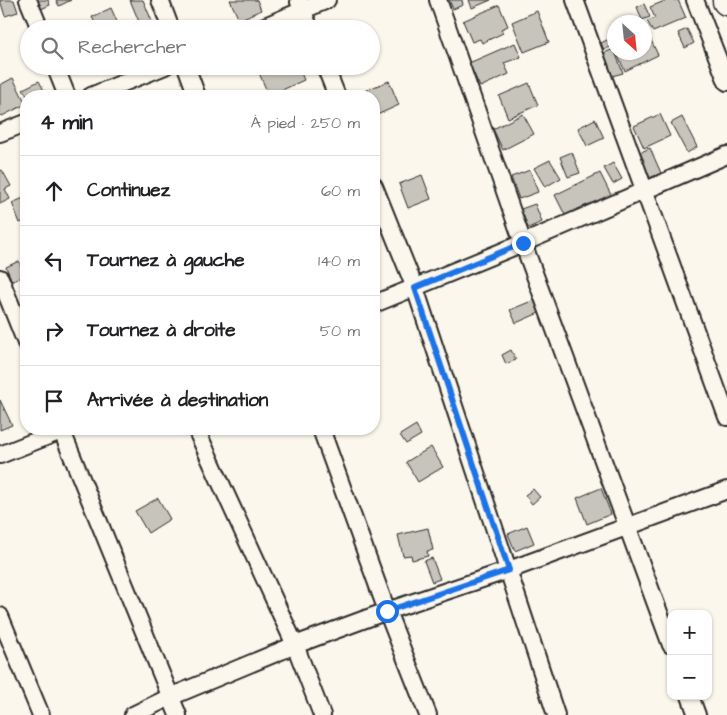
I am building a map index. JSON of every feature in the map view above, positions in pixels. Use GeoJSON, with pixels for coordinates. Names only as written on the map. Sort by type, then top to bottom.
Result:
{"type":"FeatureCollection","features":[{"type":"Feature","properties":{"kind":"street"},"geometry":{"type":"LineString","coordinates":[[28,0],[36,20]]}},
{"type":"Feature","properties":{"kind":"street"},"geometry":{"type":"LineString","coordinates":[[160,0],[168,20]]}},
{"type":"Feature","properties":{"kind":"street"},"geometry":{"type":"LineString","coordinates":[[274,20],[300,5],[327,0]]}},
{"type":"Feature","properties":{"kind":"street"},"geometry":{"type":"LineString","coordinates":[[438,0],[523,243],[667,634]]}},
{"type":"Feature","properties":{"kind":"street"},"geometry":{"type":"LineString","coordinates":[[575,0],[727,417]]}},
{"type":"Feature","properties":{"kind":"street"},"geometry":{"type":"LineString","coordinates":[[695,0],[727,82]]}},
{"type":"Feature","properties":{"kind":"street"},"geometry":{"type":"LineString","coordinates":[[300,5],[306,20]]}},
{"type":"Feature","properties":{"kind":"street"},"geometry":{"type":"LineString","coordinates":[[59,75],[65,90]]}},
{"type":"Feature","properties":{"kind":"street"},"geometry":{"type":"LineString","coordinates":[[106,90],[143,75]]}},
{"type":"Feature","properties":{"kind":"street"},"geometry":{"type":"LineString","coordinates":[[189,75],[195,90]]}},
{"type":"Feature","properties":{"kind":"street"},"geometry":{"type":"LineString","coordinates":[[329,75],[335,90]]}},
{"type":"Feature","properties":{"kind":"street"},"geometry":{"type":"LineString","coordinates":[[0,134],[20,126]]}},
{"type":"Feature","properties":{"kind":"street"},"geometry":{"type":"LineString","coordinates":[[380,302],[523,243],[727,155]]}},
{"type":"Feature","properties":{"kind":"street"},"geometry":{"type":"LineString","coordinates":[[380,201],[415,288],[556,715]]}},
{"type":"Feature","properties":{"kind":"street"},"geometry":{"type":"LineString","coordinates":[[0,278],[20,328]]}},
{"type":"Feature","properties":{"kind":"street"},"geometry":{"type":"LineString","coordinates":[[0,455],[48,435]]}},
{"type":"Feature","properties":{"kind":"street"},"geometry":{"type":"LineString","coordinates":[[65,435],[178,715]]}},
{"type":"Feature","properties":{"kind":"street"},"geometry":{"type":"LineString","coordinates":[[199,435],[295,646],[322,715]]}},
{"type":"Feature","properties":{"kind":"street"},"geometry":{"type":"LineString","coordinates":[[323,435],[387,611],[428,715]]}},
{"type":"Feature","properties":{"kind":"street"},"geometry":{"type":"LineString","coordinates":[[134,715],[170,697],[387,611],[509,570],[727,490]]}},
{"type":"Feature","properties":{"kind":"street"},"geometry":{"type":"LineString","coordinates":[[0,616],[41,715]]}},
{"type":"Feature","properties":{"kind":"street"},"geometry":{"type":"LineString","coordinates":[[691,700],[697,715]]}},
{"type":"Feature","properties":{"kind":"building"},"geometry":{"type":"Polygon","coordinates":[[[0,0],[14,0],[18,12],[5,16],[0,0]]]}},
{"type":"Feature","properties":{"kind":"building"},"geometry":{"type":"Polygon","coordinates":[[[32,0],[48,0],[50,5],[37,11],[32,0]]]}},
{"type":"Feature","properties":{"kind":"building"},"geometry":{"type":"Polygon","coordinates":[[[56,0],[71,0],[59,6],[56,0]]]}},
{"type":"Feature","properties":{"kind":"building"},"geometry":{"type":"Polygon","coordinates":[[[130,0],[143,0],[151,20],[138,20],[130,0]]]}},
{"type":"Feature","properties":{"kind":"building"},"geometry":{"type":"Polygon","coordinates":[[[230,0],[257,0],[261,10],[239,20],[230,0]]]}},
{"type":"Feature","properties":{"kind":"building"},"geometry":{"type":"Polygon","coordinates":[[[449,0],[462,0],[463,5],[453,9],[449,0]]]}},
{"type":"Feature","properties":{"kind":"building"},"geometry":{"type":"Polygon","coordinates":[[[469,0],[491,0],[472,8],[469,0]]]}},
{"type":"Feature","properties":{"kind":"building"},"geometry":{"type":"Polygon","coordinates":[[[667,0],[678,0],[686,18],[653,32],[652,19],[655,18],[650,7],[667,0]]]}},
{"type":"Feature","properties":{"kind":"building"},"geometry":{"type":"Polygon","coordinates":[[[644,4],[649,15],[640,15],[637,7],[644,4]]]}},
{"type":"Feature","properties":{"kind":"building"},"geometry":{"type":"Polygon","coordinates":[[[499,5],[508,26],[501,29],[503,33],[482,43],[480,39],[472,42],[463,21],[499,5]]]}},
{"type":"Feature","properties":{"kind":"building"},"geometry":{"type":"Polygon","coordinates":[[[111,8],[116,20],[94,20],[92,17],[111,8]]]}},
{"type":"Feature","properties":{"kind":"building"},"geometry":{"type":"Polygon","coordinates":[[[537,11],[549,42],[524,52],[512,22],[537,11]]]}},
{"type":"Feature","properties":{"kind":"building"},"geometry":{"type":"Polygon","coordinates":[[[687,29],[694,43],[685,48],[678,33],[687,29]]]}},
{"type":"Feature","properties":{"kind":"building"},"geometry":{"type":"Polygon","coordinates":[[[607,40],[607,48],[604,50],[601,43],[607,40]]]}},
{"type":"Feature","properties":{"kind":"building"},"geometry":{"type":"Polygon","coordinates":[[[652,42],[658,55],[652,58],[652,42]]]}},
{"type":"Feature","properties":{"kind":"building"},"geometry":{"type":"Polygon","coordinates":[[[515,43],[521,57],[504,63],[509,74],[480,87],[469,63],[515,43]]]}},
{"type":"Feature","properties":{"kind":"building"},"geometry":{"type":"Polygon","coordinates":[[[607,52],[607,60],[618,60],[623,73],[612,76],[604,53],[607,52]]]}},
{"type":"Feature","properties":{"kind":"building"},"geometry":{"type":"Polygon","coordinates":[[[620,60],[648,60],[625,71],[620,60]]]}},
{"type":"Feature","properties":{"kind":"building"},"geometry":{"type":"Polygon","coordinates":[[[260,75],[302,75],[304,80],[282,90],[266,90],[260,75]]]}},
{"type":"Feature","properties":{"kind":"building"},"geometry":{"type":"Polygon","coordinates":[[[13,78],[20,92],[20,107],[2,116],[0,113],[0,85],[13,78]]]}},
{"type":"Feature","properties":{"kind":"building"},"geometry":{"type":"Polygon","coordinates":[[[39,81],[44,90],[24,90],[39,81]]]}},
{"type":"Feature","properties":{"kind":"building"},"geometry":{"type":"Polygon","coordinates":[[[389,81],[399,105],[380,114],[380,90],[366,90],[389,81]]]}},
{"type":"Feature","properties":{"kind":"building"},"geometry":{"type":"Polygon","coordinates":[[[529,83],[538,105],[508,118],[499,96],[529,83]]]}},
{"type":"Feature","properties":{"kind":"building"},"geometry":{"type":"Polygon","coordinates":[[[523,114],[534,134],[503,150],[493,129],[523,114]]]}},
{"type":"Feature","properties":{"kind":"building"},"geometry":{"type":"Polygon","coordinates":[[[660,114],[670,136],[644,148],[634,126],[660,114]]]}},
{"type":"Feature","properties":{"kind":"building"},"geometry":{"type":"Polygon","coordinates":[[[682,117],[697,147],[687,153],[671,123],[682,117]]]}},
{"type":"Feature","properties":{"kind":"building"},"geometry":{"type":"Polygon","coordinates":[[[595,119],[604,138],[587,146],[578,128],[595,119]]]}},
{"type":"Feature","properties":{"kind":"building"},"geometry":{"type":"Polygon","coordinates":[[[650,148],[661,173],[650,178],[639,153],[650,148]]]}},
{"type":"Feature","properties":{"kind":"building"},"geometry":{"type":"Polygon","coordinates":[[[572,152],[580,173],[568,177],[560,157],[572,152]]]}},
{"type":"Feature","properties":{"kind":"building"},"geometry":{"type":"Polygon","coordinates":[[[550,160],[561,178],[545,187],[534,168],[550,160]]]}},
{"type":"Feature","properties":{"kind":"building"},"geometry":{"type":"Polygon","coordinates":[[[613,163],[622,179],[613,184],[604,168],[613,163]]]}},
{"type":"Feature","properties":{"kind":"building"},"geometry":{"type":"Polygon","coordinates":[[[2,170],[11,186],[5,189],[10,199],[0,204],[0,171],[2,170]]]}},
{"type":"Feature","properties":{"kind":"building"},"geometry":{"type":"Polygon","coordinates":[[[530,170],[538,192],[519,199],[511,177],[530,170]]]}},
{"type":"Feature","properties":{"kind":"building"},"geometry":{"type":"Polygon","coordinates":[[[600,173],[611,195],[566,217],[555,195],[600,173]]]}},
{"type":"Feature","properties":{"kind":"building"},"geometry":{"type":"Polygon","coordinates":[[[422,175],[431,199],[408,208],[399,184],[422,175]]]}},
{"type":"Feature","properties":{"kind":"building"},"geometry":{"type":"Polygon","coordinates":[[[20,200],[20,223],[12,203],[20,200]]]}},
{"type":"Feature","properties":{"kind":"building"},"geometry":{"type":"Polygon","coordinates":[[[535,204],[542,222],[528,228],[521,209],[535,204]]]}},
{"type":"Feature","properties":{"kind":"building"},"geometry":{"type":"Polygon","coordinates":[[[19,261],[20,278],[12,281],[6,267],[19,261]]]}},
{"type":"Feature","properties":{"kind":"building"},"geometry":{"type":"Polygon","coordinates":[[[534,300],[539,313],[516,323],[510,310],[534,300]]]}},
{"type":"Feature","properties":{"kind":"building"},"geometry":{"type":"Polygon","coordinates":[[[511,350],[516,360],[506,364],[502,355],[511,350]]]}},
{"type":"Feature","properties":{"kind":"building"},"geometry":{"type":"Polygon","coordinates":[[[0,400],[12,425],[0,430],[0,400]]]}},
{"type":"Feature","properties":{"kind":"building"},"geometry":{"type":"Polygon","coordinates":[[[416,425],[421,435],[406,444],[400,435],[416,425]]]}},
{"type":"Feature","properties":{"kind":"building"},"geometry":{"type":"Polygon","coordinates":[[[431,447],[443,467],[418,482],[406,462],[431,447]]]}},
{"type":"Feature","properties":{"kind":"building"},"geometry":{"type":"Polygon","coordinates":[[[601,488],[611,514],[587,524],[577,498],[601,488]]]}},
{"type":"Feature","properties":{"kind":"building"},"geometry":{"type":"Polygon","coordinates":[[[533,489],[540,497],[532,504],[525,495],[533,489]]]}},
{"type":"Feature","properties":{"kind":"building"},"geometry":{"type":"Polygon","coordinates":[[[158,498],[170,519],[148,533],[135,511],[158,498]]]}},
{"type":"Feature","properties":{"kind":"building"},"geometry":{"type":"Polygon","coordinates":[[[527,526],[534,543],[515,551],[508,534],[527,526]]]}},
{"type":"Feature","properties":{"kind":"building"},"geometry":{"type":"Polygon","coordinates":[[[428,528],[433,550],[427,551],[428,556],[412,560],[411,555],[403,556],[398,535],[428,528]]]}},
{"type":"Feature","properties":{"kind":"building"},"geometry":{"type":"Polygon","coordinates":[[[432,558],[440,579],[432,582],[424,561],[432,558]]]}},
{"type":"Feature","properties":{"kind":"route"},"geometry":{"type":"LineString","coordinates":[[387,611],[509,570],[415,288],[523,243]]}}]}
